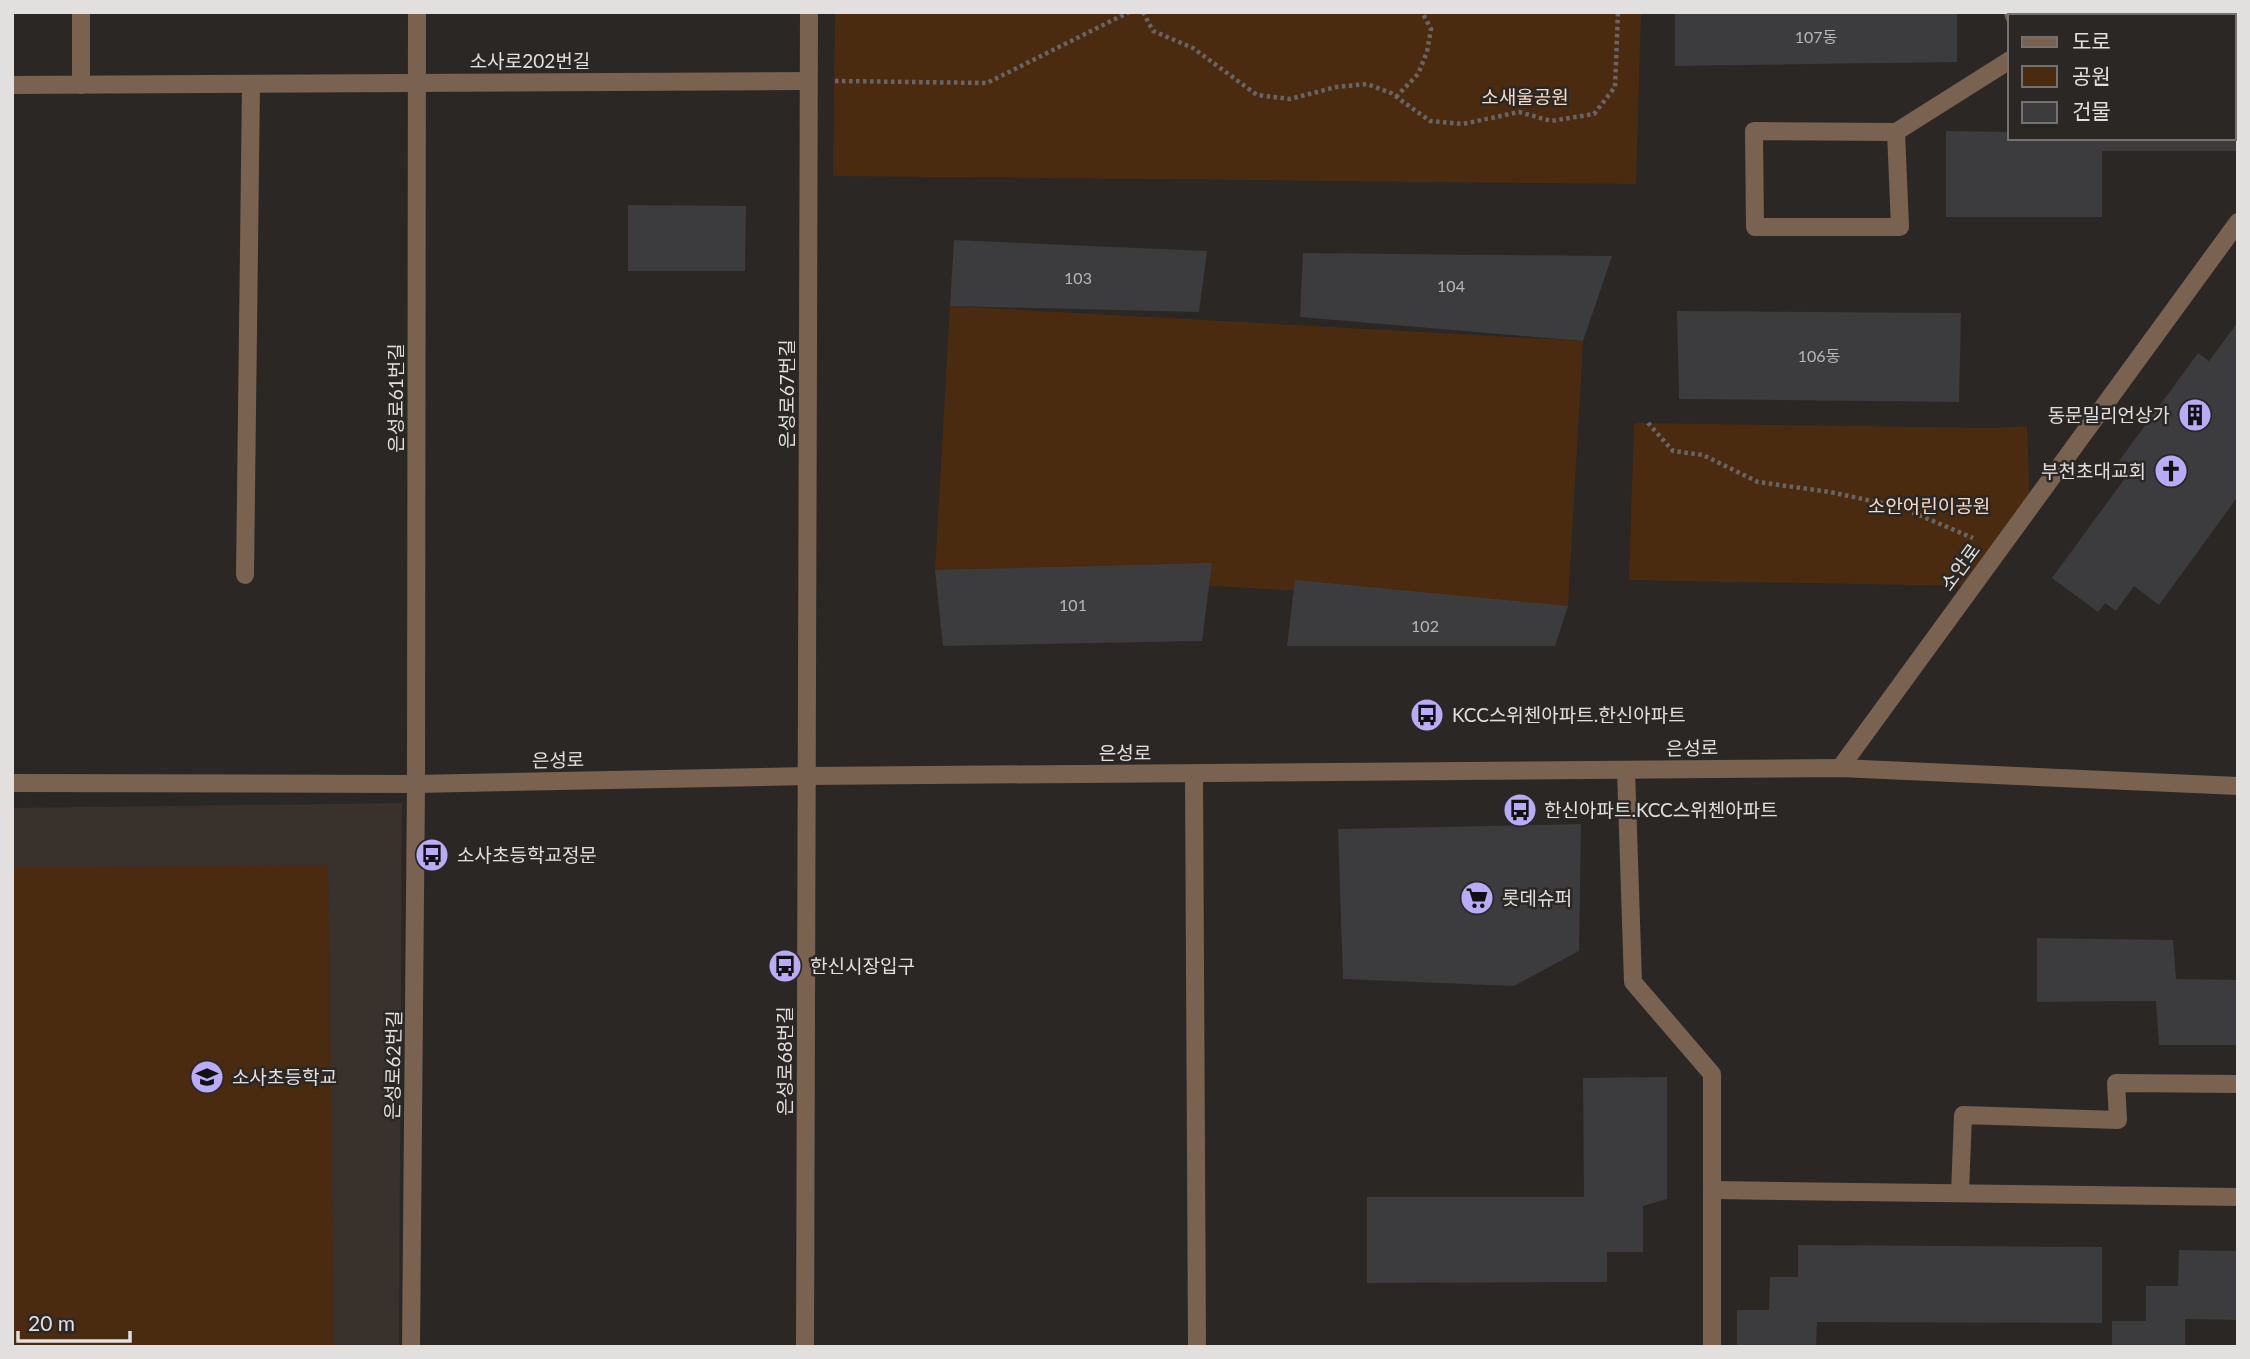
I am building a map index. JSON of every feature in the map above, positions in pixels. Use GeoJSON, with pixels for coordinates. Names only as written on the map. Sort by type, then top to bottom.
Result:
{"type":"FeatureCollection","features":[{"type":"Feature","properties":{"kind":"street"},"geometry":{"type":"LineString","coordinates":[[81,12],[81,85]]}},
{"type":"Feature","properties":{"kind":"street","name":"은성로61번길"},"geometry":{"type":"LineString","coordinates":[[416,784],[417,12]]}},
{"type":"Feature","properties":{"kind":"street","name":"은성로67번길"},"geometry":{"type":"LineString","coordinates":[[807,776],[808,12]]}},
{"type":"Feature","properties":{"kind":"street"},"geometry":{"type":"LineString","coordinates":[[1896,132],[1900,227],[1755,227],[1754,131],[1896,132],[2008,61]]}},
{"type":"Feature","properties":{"kind":"street","name":"소사로202번길"},"geometry":{"type":"LineString","coordinates":[[12,85],[808,81]]}},
{"type":"Feature","properties":{"kind":"street"},"geometry":{"type":"LineString","coordinates":[[245,575],[251,84]]}},
{"type":"Feature","properties":{"kind":"street","name":"소안로"},"geometry":{"type":"LineString","coordinates":[[1840,768],[2238,222]]}},
{"type":"Feature","properties":{"kind":"street","name":"은성로"},"geometry":{"type":"LineString","coordinates":[[12,783],[416,784],[807,776],[1840,768],[2238,786]]}},
{"type":"Feature","properties":{"kind":"street"},"geometry":{"type":"LineString","coordinates":[[1626,770],[1633,982],[1712,1074],[1712,1347]]}},
{"type":"Feature","properties":{"kind":"street"},"geometry":{"type":"LineString","coordinates":[[1194,773],[1196,1347]]}},
{"type":"Feature","properties":{"kind":"street","name":"은성로68번길"},"geometry":{"type":"LineString","coordinates":[[805,1347],[807,776]]}},
{"type":"Feature","properties":{"kind":"street","name":"은성로62번길"},"geometry":{"type":"LineString","coordinates":[[411,1347],[416,784]]}},
{"type":"Feature","properties":{"kind":"street"},"geometry":{"type":"LineString","coordinates":[[1961,1193],[1964,1115],[2118,1120],[2116,1083],[2238,1084]]}},
{"type":"Feature","properties":{"kind":"street"},"geometry":{"type":"LineString","coordinates":[[1712,1190],[2238,1197]]}},
{"type":"Feature","properties":{"kind":"path"},"geometry":{"type":"LineString","coordinates":[[808,81],[987,83],[1129,12]]}},
{"type":"Feature","properties":{"kind":"path"},"geometry":{"type":"LineString","coordinates":[[1143,12],[1153,31],[1193,48],[1257,95],[1290,99],[1336,87],[1367,84],[1396,97],[1430,121],[1463,124],[1519,112],[1551,121],[1594,114],[1615,87],[1618,12]]}},
{"type":"Feature","properties":{"kind":"path"},"geometry":{"type":"LineString","coordinates":[[1396,97],[1418,74],[1427,52],[1431,29],[1422,12]]}},
{"type":"Feature","properties":{"kind":"path"},"geometry":{"type":"LineString","coordinates":[[1648,423],[1673,451],[1703,455],[1758,482],[1830,492],[1900,507],[2000,549]]}},
{"type":"Feature","properties":{"kind":"shaded area","name":"소사초등학교"},"geometry":{"type":"Polygon","coordinates":[[[402,803],[399,1347],[12,1347],[12,808],[402,803]]]}},
{"type":"Feature","properties":{"kind":"green space","name":"소새울공원"},"geometry":{"type":"Polygon","coordinates":[[[835,12],[1641,12],[1636,184],[833,176],[835,12]]]}},
{"type":"Feature","properties":{"kind":"green space"},"geometry":{"type":"Polygon","coordinates":[[[950,306],[1583,341],[1568,606],[935,570],[950,306]]]}},
{"type":"Feature","properties":{"kind":"green space","name":"소안어린이공원"},"geometry":{"type":"Polygon","coordinates":[[[1634,423],[1993,428],[2027,426],[2030,507],[1972,586],[1629,580],[1634,423]]]}},
{"type":"Feature","properties":{"kind":"green space","name":"소사초등학교"},"geometry":{"type":"Polygon","coordinates":[[[328,865],[334,1347],[12,1347],[12,868],[328,865]]]}},
{"type":"Feature","properties":{"kind":"building"},"geometry":{"type":"Polygon","coordinates":[[[1675,12],[1957,12],[1957,62],[1675,66],[1675,12]]]}},
{"type":"Feature","properties":{"kind":"building"},"geometry":{"type":"Polygon","coordinates":[[[2237,14],[2237,151],[2102,151],[2102,217],[1946,217],[1946,131],[2008,132],[2008,140],[2236,140],[2237,14]]]}},
{"type":"Feature","properties":{"kind":"building"},"geometry":{"type":"Polygon","coordinates":[[[628,205],[746,206],[745,271],[628,271],[628,205]]]}},
{"type":"Feature","properties":{"kind":"building"},"geometry":{"type":"Polygon","coordinates":[[[954,240],[1207,251],[1199,312],[950,306],[954,240]]]}},
{"type":"Feature","properties":{"kind":"building"},"geometry":{"type":"Polygon","coordinates":[[[1303,253],[1612,256],[1583,341],[1300,317],[1303,253]]]}},
{"type":"Feature","properties":{"kind":"building"},"geometry":{"type":"Polygon","coordinates":[[[1677,311],[1961,313],[1959,402],[1679,399],[1677,311]]]}},
{"type":"Feature","properties":{"kind":"building","name":"동문밀리언상가"},"geometry":{"type":"Polygon","coordinates":[[[2238,322],[2238,500],[2236,499],[2159,605],[2134,586],[2116,611],[2105,603],[2098,612],[2052,578],[2126,477],[2114,468],[2198,353],[2209,361],[2238,322]]]}},
{"type":"Feature","properties":{"kind":"building"},"geometry":{"type":"Polygon","coordinates":[[[1212,563],[1202,641],[943,646],[935,570],[1212,563]]]}},
{"type":"Feature","properties":{"kind":"building"},"geometry":{"type":"Polygon","coordinates":[[[1295,580],[1568,606],[1555,646],[1287,646],[1295,580]]]}},
{"type":"Feature","properties":{"kind":"building"},"geometry":{"type":"Polygon","coordinates":[[[1581,824],[1579,951],[1514,986],[1343,979],[1338,829],[1581,824]]]}},
{"type":"Feature","properties":{"kind":"building"},"geometry":{"type":"Polygon","coordinates":[[[2037,938],[2173,940],[2176,979],[2238,980],[2238,1045],[2159,1045],[2156,1001],[2037,1002],[2037,938]]]}},
{"type":"Feature","properties":{"kind":"building"},"geometry":{"type":"Polygon","coordinates":[[[1667,1077],[1667,1199],[1643,1206],[1643,1252],[1607,1252],[1607,1282],[1367,1283],[1367,1197],[1584,1197],[1583,1078],[1667,1077]]]}},
{"type":"Feature","properties":{"kind":"building"},"geometry":{"type":"Polygon","coordinates":[[[1798,1245],[2102,1247],[2102,1323],[1817,1322],[1816,1347],[1737,1347],[1737,1310],[1769,1310],[1770,1277],[1798,1277],[1798,1245]]]}},
{"type":"Feature","properties":{"kind":"building"},"geometry":{"type":"Polygon","coordinates":[[[2179,1250],[2238,1251],[2238,1320],[2185,1319],[2185,1347],[2112,1347],[2112,1321],[2146,1321],[2146,1286],[2178,1286],[2179,1250]]]}},
{"type":"Feature","properties":{"kind":"place","name":"동문밀리언상가"},"geometry":{"type":"Point","coordinates":[2195,415]}},
{"type":"Feature","properties":{"kind":"place","name":"부천초대교회"},"geometry":{"type":"Point","coordinates":[2171,471]}},
{"type":"Feature","properties":{"kind":"place","name":"KCC스위첸아파트.한신아파트"},"geometry":{"type":"Point","coordinates":[1427,715]}},
{"type":"Feature","properties":{"kind":"place","name":"한신아파트.KCC스위첸아파트"},"geometry":{"type":"Point","coordinates":[1520,810]}},
{"type":"Feature","properties":{"kind":"place","name":"소사초등학교정문"},"geometry":{"type":"Point","coordinates":[432,855]}},
{"type":"Feature","properties":{"kind":"place","name":"롯데슈퍼"},"geometry":{"type":"Point","coordinates":[1477,898]}},
{"type":"Feature","properties":{"kind":"place","name":"한신시장입구"},"geometry":{"type":"Point","coordinates":[785,966]}},
{"type":"Feature","properties":{"kind":"place","name":"소사초등학교"},"geometry":{"type":"Point","coordinates":[207,1077]}}]}
